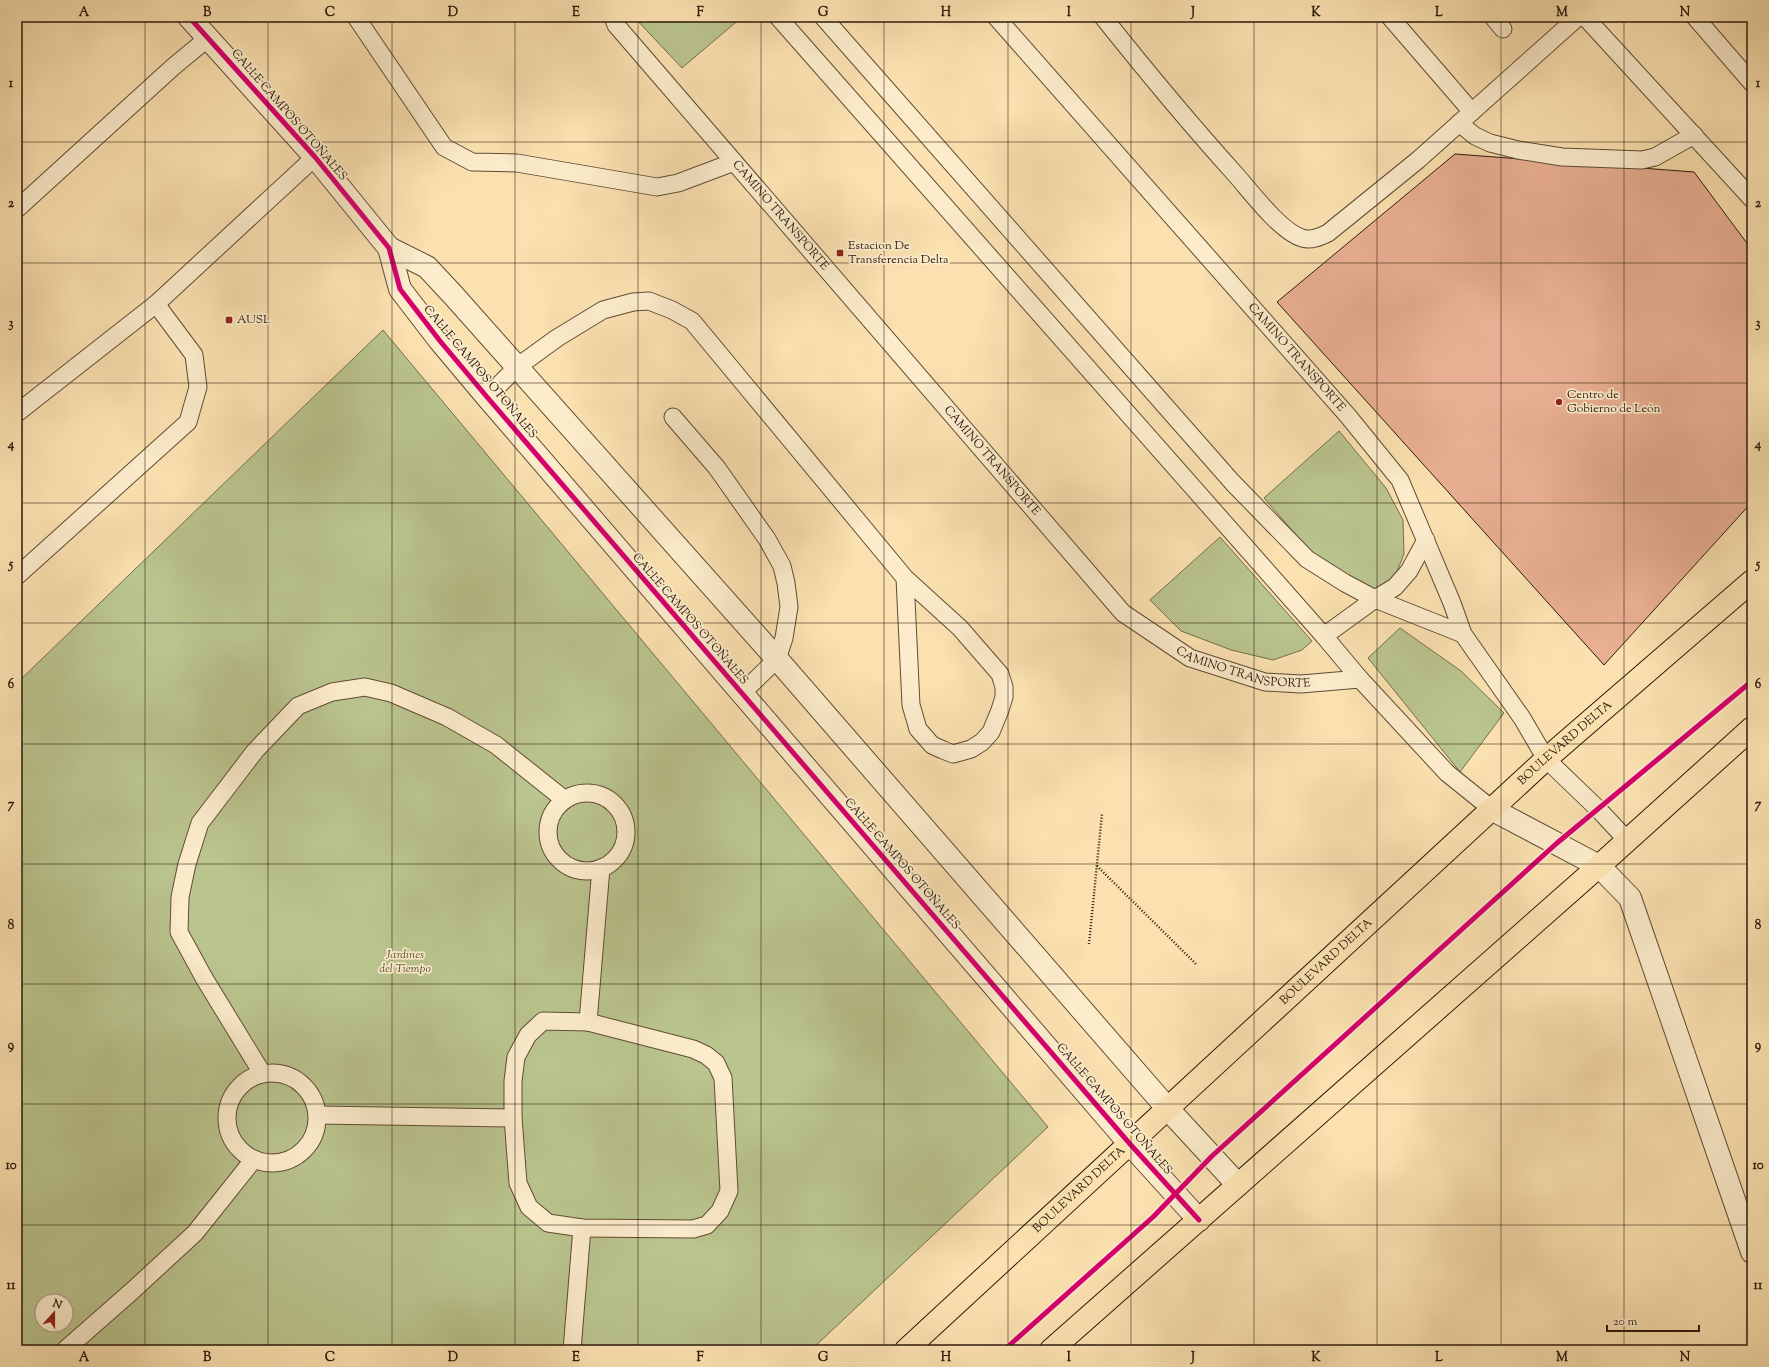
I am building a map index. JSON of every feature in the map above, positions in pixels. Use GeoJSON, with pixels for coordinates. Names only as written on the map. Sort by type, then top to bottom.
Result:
{"type":"FeatureCollection","features":[{"type":"Feature","properties":{"kind":"main road","name":"BOULEVARD DELTA"},"geometry":{"type":"LineString","coordinates":[[906,1350],[1493,810],[1546,759],[1752,581]]}},
{"type":"Feature","properties":{"kind":"main road"},"geometry":{"type":"LineString","coordinates":[[1052,1350],[1599,866],[1752,728]]}},
{"type":"Feature","properties":{"kind":"street","name":"CALLE CAMPOS OTOÑALES"},"geometry":{"type":"LineString","coordinates":[[189,17],[315,157],[389,248],[400,289],[487,397],[741,694],[1130,1144],[1199,1220]]}},
{"type":"Feature","properties":{"kind":"street","name":"CALLE CAMPOS OTOÑALES"},"geometry":{"type":"LineString","coordinates":[[389,248],[427,267],[777,659],[1168,1109],[1238,1185]]}},
{"type":"Feature","properties":{"kind":"street"},"geometry":{"type":"LineString","coordinates":[[1493,810],[1599,866],[1630,898],[1752,1252]]}},
{"type":"Feature","properties":{"kind":"lane"},"geometry":{"type":"LineString","coordinates":[[356,17],[444,147],[472,162],[517,163],[657,187],[678,183],[734,162]]}},
{"type":"Feature","properties":{"kind":"lane","name":"CAMINO TRANSPORTE"},"geometry":{"type":"LineString","coordinates":[[613,17],[616,25],[1123,613],[1190,658],[1265,682],[1301,684],[1360,679]]}},
{"type":"Feature","properties":{"kind":"lane"},"geometry":{"type":"LineString","coordinates":[[778,17],[1324,636],[1360,679],[1447,773],[1493,810]]}},
{"type":"Feature","properties":{"kind":"lane"},"geometry":{"type":"LineString","coordinates":[[823,17],[1233,483],[1307,559],[1375,599],[1463,634]]}},
{"type":"Feature","properties":{"kind":"lane","name":"CAMINO TRANSPORTE"},"geometry":{"type":"LineString","coordinates":[[996,17],[1352,422],[1400,480],[1426,540],[1463,634],[1522,718],[1546,759],[1598,809],[1627,840]]}},
{"type":"Feature","properties":{"kind":"lane"},"geometry":{"type":"LineString","coordinates":[[1103,17],[1160,89],[1266,209],[1292,234],[1302,239],[1312,239],[1328,233],[1418,160],[1578,17]]}},
{"type":"Feature","properties":{"kind":"lane"},"geometry":{"type":"LineString","coordinates":[[1390,17],[1465,118],[1476,136],[1490,143],[1518,150],[1562,157],[1642,160],[1659,155],[1694,135]]}},
{"type":"Feature","properties":{"kind":"lane"},"geometry":{"type":"LineString","coordinates":[[1585,17],[1752,199]]}},
{"type":"Feature","properties":{"kind":"lane"},"geometry":{"type":"LineString","coordinates":[[1695,17],[1752,83]]}},
{"type":"Feature","properties":{"kind":"lane"},"geometry":{"type":"LineString","coordinates":[[17,209],[173,67],[208,38]]}},
{"type":"Feature","properties":{"kind":"lane"},"geometry":{"type":"LineString","coordinates":[[17,413],[156,304],[315,157]]}},
{"type":"Feature","properties":{"kind":"lane"},"geometry":{"type":"LineString","coordinates":[[487,397],[517,367],[557,338],[603,310],[633,302],[650,301],[672,310],[692,321],[905,578],[960,628],[1000,674],[1004,687],[1004,697],[1000,710],[991,732],[982,742],[971,749],[953,754],[932,745],[918,729],[911,705],[905,578]]}},
{"type":"Feature","properties":{"kind":"lane"},"geometry":{"type":"LineString","coordinates":[[17,576],[188,422],[198,387],[194,355],[156,304]]}},
{"type":"Feature","properties":{"kind":"lane"},"geometry":{"type":"LineString","coordinates":[[673,418],[717,468],[767,539],[782,566],[786,583],[788,607],[784,638],[777,659],[741,694]]}},
{"type":"Feature","properties":{"kind":"lane"},"geometry":{"type":"LineString","coordinates":[[1324,636],[1375,599],[1395,587],[1409,571],[1426,540]]}},
{"type":"Feature","properties":{"kind":"lane"},"geometry":{"type":"LineString","coordinates":[[262,1073],[204,978],[179,932],[180,897],[187,864],[200,823],[255,751],[298,706],[332,692],[365,687],[391,693],[447,717],[496,745],[565,800]]}},
{"type":"Feature","properties":{"kind":"lane"},"geometry":{"type":"LineString","coordinates":[[588,793],[599,795],[610,800],[624,819],[626,831],[625,842],[620,853],[612,862],[602,868],[589,871],[577,869],[566,864],[556,855],[550,844],[548,832],[550,820],[556,809],[565,800],[576,795],[588,793]]}},
{"type":"Feature","properties":{"kind":"lane"},"geometry":{"type":"LineString","coordinates":[[588,1022],[602,868]]}},
{"type":"Feature","properties":{"kind":"lane"},"geometry":{"type":"LineString","coordinates":[[543,1021],[588,1022],[693,1049],[706,1055],[716,1063],[723,1078],[729,1191],[720,1211],[707,1225],[693,1229],[582,1228],[548,1222],[529,1207],[518,1183],[513,1118],[513,1081],[516,1057],[528,1035],[543,1021]]}},
{"type":"Feature","properties":{"kind":"lane"},"geometry":{"type":"LineString","coordinates":[[278,1072],[293,1077],[306,1086],[314,1099],[318,1115],[316,1130],[310,1144],[299,1155],[285,1162],[269,1163],[254,1159],[240,1150],[231,1137],[227,1121],[228,1105],[236,1090],[247,1080],[262,1073],[278,1072]]}},
{"type":"Feature","properties":{"kind":"lane"},"geometry":{"type":"LineString","coordinates":[[318,1115],[513,1118]]}},
{"type":"Feature","properties":{"kind":"lane"},"geometry":{"type":"LineString","coordinates":[[65,1350],[195,1233],[254,1159]]}},
{"type":"Feature","properties":{"kind":"lane"},"geometry":{"type":"LineString","coordinates":[[572,1350],[582,1228]]}},
{"type":"Feature","properties":{"kind":"path"},"geometry":{"type":"LineString","coordinates":[[1089,944],[1102,814]]}},
{"type":"Feature","properties":{"kind":"path"},"geometry":{"type":"LineString","coordinates":[[1097,866],[1197,965]]}},
{"type":"Feature","properties":{"kind":"green space"},"geometry":{"type":"Polygon","coordinates":[[[634,17],[742,17],[682,68],[634,17]]]}},
{"type":"Feature","properties":{"kind":"green space","name":"Jardines del Tiempo"},"geometry":{"type":"Polygon","coordinates":[[[383,330],[1048,1127],[811,1350],[17,1350],[17,683],[383,330]]]}},
{"type":"Feature","properties":{"kind":"green space"},"geometry":{"type":"Polygon","coordinates":[[[1339,431],[1386,488],[1403,520],[1404,554],[1392,584],[1377,594],[1311,552],[1264,498],[1339,431]]]}},
{"type":"Feature","properties":{"kind":"green space"},"geometry":{"type":"Polygon","coordinates":[[[1220,537],[1312,641],[1302,650],[1273,660],[1231,650],[1181,631],[1150,600],[1220,537]]]}},
{"type":"Feature","properties":{"kind":"green space"},"geometry":{"type":"Polygon","coordinates":[[[1400,628],[1461,671],[1504,713],[1460,772],[1368,658],[1400,628]]]}},
{"type":"Feature","properties":{"kind":"building","name":"Centro de Gobierno de León"},"geometry":{"type":"Polygon","coordinates":[[[1455,154],[1694,172],[1752,250],[1752,502],[1604,665],[1277,302],[1455,154]]]}},
{"type":"Feature","properties":{"kind":"cycle path"},"geometry":{"type":"LineString","coordinates":[[189,17],[315,157],[389,248],[400,289],[440,341],[487,397],[1130,1144],[1199,1220]]}},
{"type":"Feature","properties":{"kind":"cycle path"},"geometry":{"type":"LineString","coordinates":[[1004,1350],[1153,1217],[1212,1156],[1557,843],[1752,681]]}},
{"type":"Feature","properties":{"kind":"place","name":"Estacion De Transferencia Delta"},"geometry":{"type":"Point","coordinates":[840,253]}},
{"type":"Feature","properties":{"kind":"place","name":"AUSL"},"geometry":{"type":"Point","coordinates":[229,320]}},
{"type":"Feature","properties":{"kind":"place","name":"Centro de Gobierno de León"},"geometry":{"type":"Point","coordinates":[1559,402]}}]}
